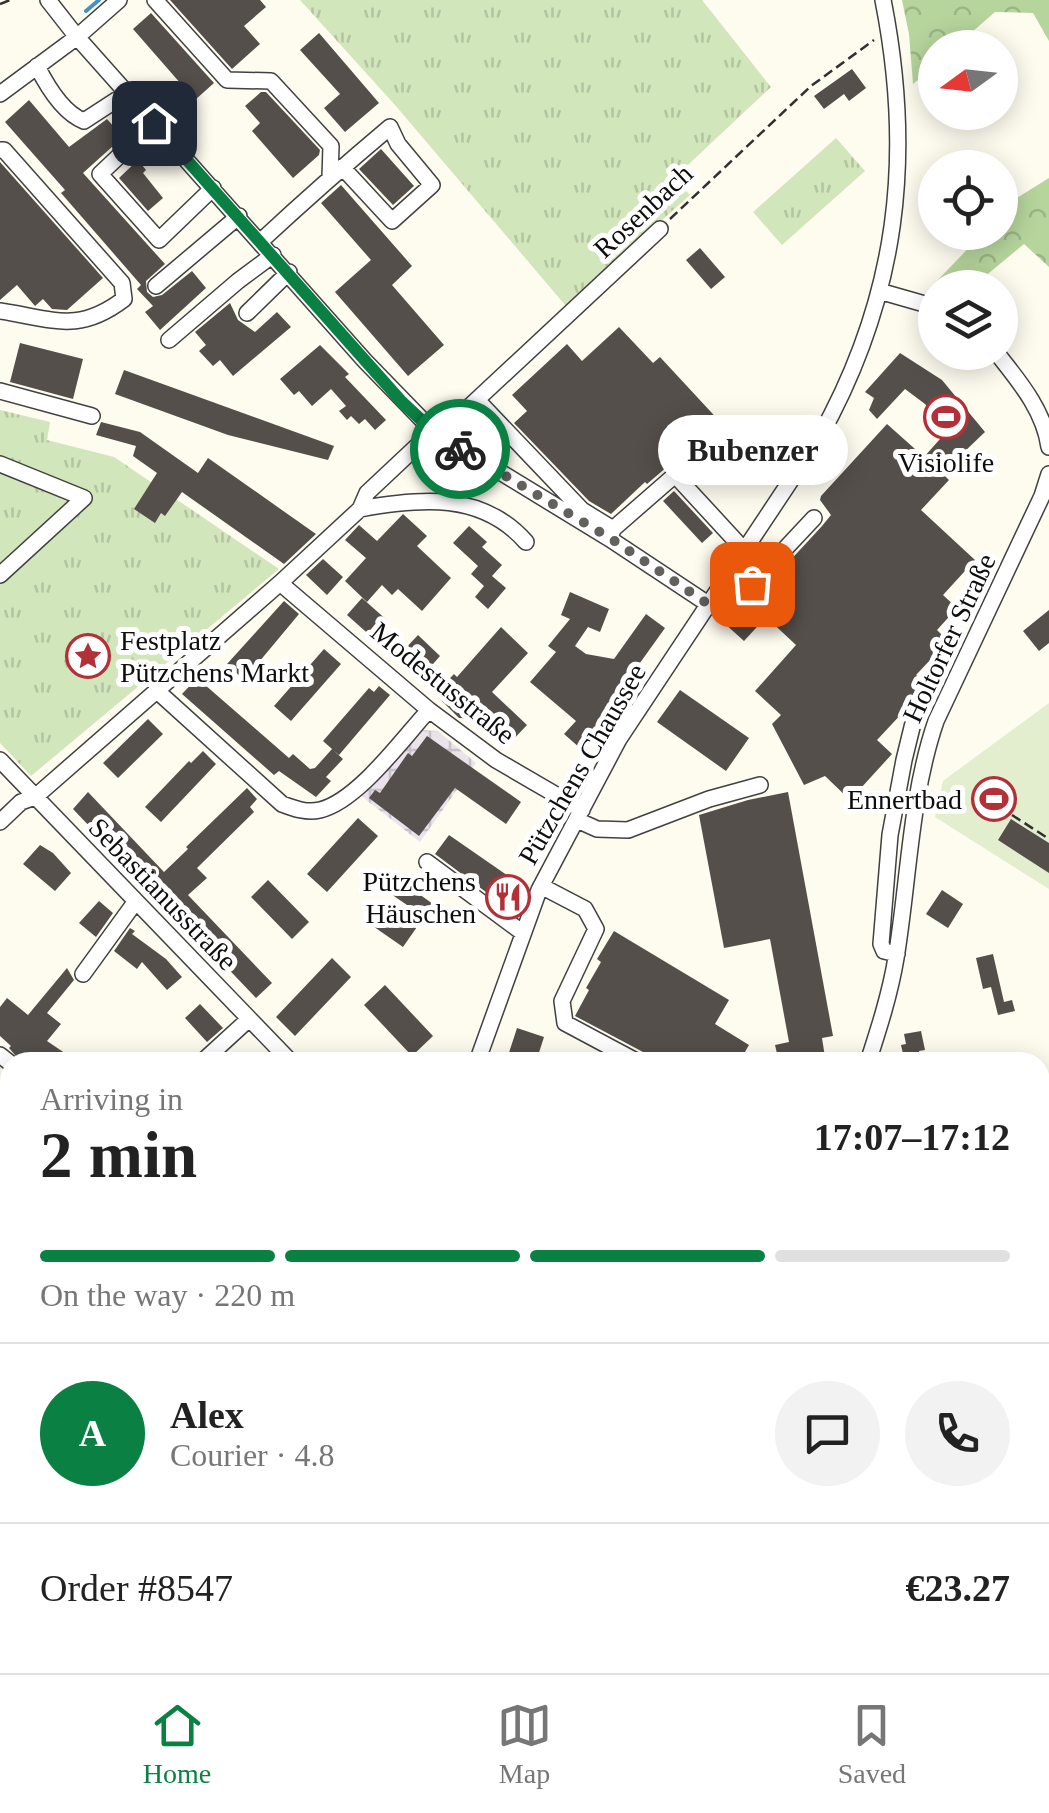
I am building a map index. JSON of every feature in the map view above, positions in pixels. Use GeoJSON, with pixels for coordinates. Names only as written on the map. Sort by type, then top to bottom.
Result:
{"type":"FeatureCollection","features":[{"type":"Feature","properties":{"kind":"street"},"geometry":{"type":"LineString","coordinates":[[48,0],[365,361],[436,433],[612,534]]}},
{"type":"Feature","properties":{"kind":"street"},"geometry":{"type":"LineString","coordinates":[[0,94],[120,0]]}},
{"type":"Feature","properties":{"kind":"street"},"geometry":{"type":"LineString","coordinates":[[156,0],[227,80],[271,81],[332,146],[336,172],[392,220],[432,184],[398,144],[390,127],[336,172],[261,241]]}},
{"type":"Feature","properties":{"kind":"street","name":"Pützchens Chaussee"},"geometry":{"type":"LineString","coordinates":[[480,1052],[540,886],[618,739],[730,574],[838,403],[860,350],[888,257],[898,190],[899,103],[883,0]]}},
{"type":"Feature","properties":{"kind":"street"},"geometry":{"type":"LineString","coordinates":[[37,66],[74,118],[84,121],[127,93]]}},
{"type":"Feature","properties":{"kind":"street"},"geometry":{"type":"LineString","coordinates":[[154,123],[100,174],[159,240],[213,188]]}},
{"type":"Feature","properties":{"kind":"street"},"geometry":{"type":"LineString","coordinates":[[0,150],[44,194],[125,290],[124,299],[100,317],[75,323],[0,311]]}},
{"type":"Feature","properties":{"kind":"street"},"geometry":{"type":"LineString","coordinates":[[156,286],[239,216]]}},
{"type":"Feature","properties":{"kind":"street","name":"Rosenbach"},"geometry":{"type":"LineString","coordinates":[[0,822],[21,802],[35,797],[280,583],[360,509],[367,493],[478,401],[660,229]]}},
{"type":"Feature","properties":{"kind":"street"},"geometry":{"type":"LineString","coordinates":[[170,340],[273,255]]}},
{"type":"Feature","properties":{"kind":"street"},"geometry":{"type":"LineString","coordinates":[[247,313],[289,272]]}},
{"type":"Feature","properties":{"kind":"street"},"geometry":{"type":"LineString","coordinates":[[879,291],[918,302]]}},
{"type":"Feature","properties":{"kind":"street"},"geometry":{"type":"LineString","coordinates":[[1010,370],[1044,424],[1049,447]]}},
{"type":"Feature","properties":{"kind":"street"},"geometry":{"type":"LineString","coordinates":[[0,391],[92,416]]}},
{"type":"Feature","properties":{"kind":"street"},"geometry":{"type":"LineString","coordinates":[[478,401],[582,510],[708,604]]}},
{"type":"Feature","properties":{"kind":"street"},"geometry":{"type":"LineString","coordinates":[[0,464],[84,498],[0,575]]}},
{"type":"Feature","properties":{"kind":"street","name":"Holtorfer Straße"},"geometry":{"type":"LineString","coordinates":[[871,1052],[888,1001],[923,758],[936,721],[1049,474]]}},
{"type":"Feature","properties":{"kind":"street"},"geometry":{"type":"LineString","coordinates":[[612,534],[675,476],[745,550]]}},
{"type":"Feature","properties":{"kind":"street"},"geometry":{"type":"LineString","coordinates":[[360,509],[405,500],[485,510],[509,522],[526,542]]}},
{"type":"Feature","properties":{"kind":"street"},"geometry":{"type":"LineString","coordinates":[[730,574],[752,584],[814,518]]}},
{"type":"Feature","properties":{"kind":"street","name":"Modestusstraße"},"geometry":{"type":"LineString","coordinates":[[280,583],[428,710],[597,829],[628,830],[709,799],[760,785]]}},
{"type":"Feature","properties":{"kind":"street"},"geometry":{"type":"LineString","coordinates":[[896,954],[884,950],[881,944],[890,835],[913,722],[938,672]]}},
{"type":"Feature","properties":{"kind":"street"},"geometry":{"type":"LineString","coordinates":[[156,690],[282,804],[310,811],[333,806],[360,785],[428,710]]}},
{"type":"Feature","properties":{"kind":"street","name":"Sebastianusstraße"},"geometry":{"type":"LineString","coordinates":[[0,760],[281,1052]]}},
{"type":"Feature","properties":{"kind":"street"},"geometry":{"type":"LineString","coordinates":[[428,862],[523,933]]}},
{"type":"Feature","properties":{"kind":"street"},"geometry":{"type":"LineString","coordinates":[[540,886],[585,908],[596,929],[562,1001],[565,1023],[619,1052]]}},
{"type":"Feature","properties":{"kind":"street"},"geometry":{"type":"LineString","coordinates":[[83,974],[136,901]]}},
{"type":"Feature","properties":{"kind":"street"},"geometry":{"type":"LineString","coordinates":[[213,1052],[249,1019]]}},
{"type":"Feature","properties":{"kind":"path"},"geometry":{"type":"LineString","coordinates":[[0,4],[10,0]]}},
{"type":"Feature","properties":{"kind":"path","name":"Rosenbach"},"geometry":{"type":"LineString","coordinates":[[660,229],[812,86],[873,40],[890,35]]}},
{"type":"Feature","properties":{"kind":"path"},"geometry":{"type":"LineString","coordinates":[[1012,814],[1049,839]]}},
{"type":"Feature","properties":{"kind":"shaded area"},"geometry":{"type":"Polygon","coordinates":[[[420,730],[438,731],[476,763],[420,842],[360,795],[420,730]]]}},
{"type":"Feature","properties":{"kind":"green space"},"geometry":{"type":"Polygon","coordinates":[[[300,0],[702,0],[771,87],[674,178],[690,195],[566,306],[300,0]]]}},
{"type":"Feature","properties":{"kind":"green space"},"geometry":{"type":"Polygon","coordinates":[[[902,0],[1049,0],[1049,41],[1033,13],[995,12],[974,30],[918,30],[918,80],[913,84],[902,0]]]}},
{"type":"Feature","properties":{"kind":"green space"},"geometry":{"type":"Polygon","coordinates":[[[836,138],[865,171],[782,245],[753,212],[836,138]]]}},
{"type":"Feature","properties":{"kind":"green space"},"geometry":{"type":"Polygon","coordinates":[[[1049,178],[1049,267],[1024,244],[1018,249],[1018,197],[1049,178]]]}},
{"type":"Feature","properties":{"kind":"green space"},"geometry":{"type":"Polygon","coordinates":[[[967,250],[1017,250],[993,270],[947,270],[967,250]]]}},
{"type":"Feature","properties":{"kind":"green space","name":"Festplatz Pützchens Markt"},"geometry":{"type":"Polygon","coordinates":[[[0,410],[50,422],[47,440],[114,457],[279,569],[31,776],[0,743],[0,410]]]}},
{"type":"Feature","properties":{"kind":"green space","name":"Ennertbad"},"geometry":{"type":"Polygon","coordinates":[[[1049,703],[1049,889],[935,817],[943,781],[1049,703]]]}},
{"type":"Feature","properties":{"kind":"building"},"geometry":{"type":"Polygon","coordinates":[[[170,0],[260,0],[266,7],[244,26],[260,44],[232,69],[170,0]]]}},
{"type":"Feature","properties":{"kind":"building"},"geometry":{"type":"Polygon","coordinates":[[[151,13],[214,83],[195,100],[133,29],[151,13]]]}},
{"type":"Feature","properties":{"kind":"building"},"geometry":{"type":"Polygon","coordinates":[[[319,33],[379,103],[345,132],[324,108],[340,94],[300,50],[319,33]]]}},
{"type":"Feature","properties":{"kind":"building"},"geometry":{"type":"Polygon","coordinates":[[[852,69],[866,88],[849,101],[844,94],[824,109],[814,96],[852,69]]]}},
{"type":"Feature","properties":{"kind":"building"},"geometry":{"type":"Polygon","coordinates":[[[266,92],[320,150],[293,178],[252,131],[260,123],[245,106],[266,92]]]}},
{"type":"Feature","properties":{"kind":"building"},"geometry":{"type":"Polygon","coordinates":[[[29,100],[69,147],[107,119],[123,137],[83,173],[165,264],[146,281],[147,292],[153,297],[162,295],[192,271],[206,288],[160,330],[145,312],[153,306],[137,289],[141,285],[5,122],[29,100]]]}},
{"type":"Feature","properties":{"kind":"building"},"geometry":{"type":"Polygon","coordinates":[[[381,149],[414,186],[393,205],[359,169],[381,149]]]}},
{"type":"Feature","properties":{"kind":"building"},"geometry":{"type":"Polygon","coordinates":[[[138,160],[163,198],[148,211],[119,178],[138,160]]]}},
{"type":"Feature","properties":{"kind":"building"},"geometry":{"type":"Polygon","coordinates":[[[0,162],[103,278],[67,310],[52,309],[43,299],[35,306],[17,285],[0,300],[0,162]]]}},
{"type":"Feature","properties":{"kind":"building"},"geometry":{"type":"Polygon","coordinates":[[[341,185],[412,266],[392,285],[444,345],[408,376],[335,292],[371,260],[321,203],[341,185]]]}},
{"type":"Feature","properties":{"kind":"building"},"geometry":{"type":"Polygon","coordinates":[[[700,248],[725,277],[711,289],[686,260],[700,248]]]}},
{"type":"Feature","properties":{"kind":"building"},"geometry":{"type":"Polygon","coordinates":[[[230,303],[238,320],[255,332],[277,312],[291,327],[233,376],[220,360],[213,366],[199,351],[206,345],[195,332],[230,303]]]}},
{"type":"Feature","properties":{"kind":"building"},"geometry":{"type":"Polygon","coordinates":[[[619,327],[653,363],[660,357],[723,425],[680,465],[668,466],[645,482],[611,514],[589,501],[514,423],[527,411],[512,395],[567,344],[582,361],[619,327]]]}},
{"type":"Feature","properties":{"kind":"building"},"geometry":{"type":"Polygon","coordinates":[[[20,343],[83,359],[73,399],[10,382],[20,343]]]}},
{"type":"Feature","properties":{"kind":"building"},"geometry":{"type":"Polygon","coordinates":[[[320,345],[386,420],[375,430],[365,419],[359,424],[351,416],[347,420],[339,411],[346,406],[331,389],[312,406],[299,391],[294,395],[280,379],[320,345]]]}},
{"type":"Feature","properties":{"kind":"building"},"geometry":{"type":"Polygon","coordinates":[[[900,353],[918,365],[918,370],[926,370],[942,380],[985,432],[942,473],[949,480],[921,510],[975,560],[943,595],[957,608],[937,630],[948,641],[916,675],[921,679],[905,710],[877,740],[892,754],[850,800],[825,776],[804,785],[772,724],[781,715],[755,691],[796,645],[766,617],[744,641],[723,622],[746,598],[751,603],[822,526],[831,515],[821,496],[887,424],[924,457],[948,430],[905,389],[877,419],[869,410],[874,398],[865,392],[900,353]]]}},
{"type":"Feature","properties":{"kind":"building"},"geometry":{"type":"Polygon","coordinates":[[[124,370],[334,446],[328,460],[228,435],[115,394],[124,370]]]}},
{"type":"Feature","properties":{"kind":"building"},"geometry":{"type":"Polygon","coordinates":[[[101,422],[140,432],[198,473],[208,458],[316,534],[284,564],[182,492],[155,523],[134,509],[157,473],[133,456],[136,446],[96,435],[101,422]]]}},
{"type":"Feature","properties":{"kind":"building"},"geometry":{"type":"Polygon","coordinates":[[[674,491],[713,533],[702,543],[663,501],[674,491]]]}},
{"type":"Feature","properties":{"kind":"building"},"geometry":{"type":"Polygon","coordinates":[[[403,514],[427,536],[417,546],[451,578],[422,611],[398,589],[392,595],[382,585],[367,602],[345,581],[366,558],[345,540],[359,525],[377,541],[403,514]]]}},
{"type":"Feature","properties":{"kind":"building"},"geometry":{"type":"Polygon","coordinates":[[[469,526],[487,542],[482,547],[502,565],[492,576],[506,588],[488,609],[475,597],[484,586],[471,574],[478,566],[453,543],[469,526]]]}},
{"type":"Feature","properties":{"kind":"building"},"geometry":{"type":"Polygon","coordinates":[[[323,559],[343,577],[327,595],[306,575],[323,559]]]}},
{"type":"Feature","properties":{"kind":"building"},"geometry":{"type":"Polygon","coordinates":[[[570,592],[609,609],[600,632],[588,627],[575,646],[586,654],[614,659],[646,614],[665,628],[612,702],[615,704],[580,748],[564,734],[576,721],[530,682],[556,652],[548,646],[570,619],[561,615],[570,592]]]}},
{"type":"Feature","properties":{"kind":"building"},"geometry":{"type":"Polygon","coordinates":[[[362,598],[389,622],[374,639],[347,615],[362,598]]]}},
{"type":"Feature","properties":{"kind":"building"},"geometry":{"type":"Polygon","coordinates":[[[284,601],[299,614],[244,680],[227,664],[284,601]]]}},
{"type":"Feature","properties":{"kind":"building"},"geometry":{"type":"Polygon","coordinates":[[[1049,610],[1049,643],[1039,651],[1023,631],[1049,610]]]}},
{"type":"Feature","properties":{"kind":"building"},"geometry":{"type":"Polygon","coordinates":[[[501,627],[528,653],[492,692],[527,725],[507,746],[478,719],[459,718],[435,694],[454,674],[457,677],[501,627]]]}},
{"type":"Feature","properties":{"kind":"building"},"geometry":{"type":"Polygon","coordinates":[[[418,635],[440,656],[426,672],[403,651],[418,635]]]}},
{"type":"Feature","properties":{"kind":"building"},"geometry":{"type":"Polygon","coordinates":[[[324,649],[341,664],[291,721],[274,706],[324,649]]]}},
{"type":"Feature","properties":{"kind":"building"},"geometry":{"type":"Polygon","coordinates":[[[197,678],[289,758],[293,754],[310,769],[332,749],[323,741],[369,688],[374,692],[379,686],[390,695],[339,755],[333,750],[343,759],[326,777],[331,781],[316,797],[279,771],[274,775],[182,694],[197,678]]]}},
{"type":"Feature","properties":{"kind":"building"},"geometry":{"type":"Polygon","coordinates":[[[680,690],[749,738],[726,771],[657,722],[680,690]]]}},
{"type":"Feature","properties":{"kind":"building"},"geometry":{"type":"Polygon","coordinates":[[[148,719],[163,734],[118,778],[103,763],[148,719]]]}},
{"type":"Feature","properties":{"kind":"building"},"geometry":{"type":"Polygon","coordinates":[[[427,736],[521,802],[506,824],[455,788],[419,836],[369,798],[375,790],[380,793],[408,753],[412,756],[427,736]]]}},
{"type":"Feature","properties":{"kind":"building"},"geometry":{"type":"Polygon","coordinates":[[[203,751],[216,764],[161,822],[145,807],[203,751]]]}},
{"type":"Feature","properties":{"kind":"building"},"geometry":{"type":"Polygon","coordinates":[[[247,788],[257,799],[250,807],[254,812],[197,868],[207,878],[188,895],[272,983],[256,998],[174,912],[167,918],[159,909],[167,902],[151,885],[148,888],[73,809],[88,792],[164,872],[247,788]]]}},
{"type":"Feature","properties":{"kind":"building"},"geometry":{"type":"Polygon","coordinates":[[[788,792],[833,1036],[822,1038],[824,1052],[777,1052],[775,1045],[789,1042],[770,939],[724,948],[699,815],[788,792]]]}},
{"type":"Feature","properties":{"kind":"building"},"geometry":{"type":"Polygon","coordinates":[[[358,818],[378,836],[327,892],[307,874],[358,818]]]}},
{"type":"Feature","properties":{"kind":"building"},"geometry":{"type":"Polygon","coordinates":[[[1011,819],[1049,843],[1049,873],[998,840],[1011,819]]]}},
{"type":"Feature","properties":{"kind":"building"},"geometry":{"type":"Polygon","coordinates":[[[449,835],[517,882],[506,907],[435,854],[449,835]]]}},
{"type":"Feature","properties":{"kind":"building"},"geometry":{"type":"Polygon","coordinates":[[[40,845],[71,873],[55,891],[23,864],[40,845]]]}},
{"type":"Feature","properties":{"kind":"building"},"geometry":{"type":"Polygon","coordinates":[[[398,879],[433,904],[403,947],[367,922],[374,912],[392,925],[407,905],[388,892],[398,879]]]}},
{"type":"Feature","properties":{"kind":"building"},"geometry":{"type":"Polygon","coordinates":[[[268,880],[309,922],[292,939],[251,897],[268,880]]]}},
{"type":"Feature","properties":{"kind":"building"},"geometry":{"type":"Polygon","coordinates":[[[942,890],[963,904],[948,928],[926,914],[942,890]]]}},
{"type":"Feature","properties":{"kind":"building"},"geometry":{"type":"Polygon","coordinates":[[[99,901],[113,913],[96,937],[79,923],[99,901]]]}},
{"type":"Feature","properties":{"kind":"building"},"geometry":{"type":"Polygon","coordinates":[[[130,928],[182,977],[167,990],[142,962],[137,969],[114,951],[130,928]]]}},
{"type":"Feature","properties":{"kind":"building"},"geometry":{"type":"Polygon","coordinates":[[[614,931],[729,1000],[715,1024],[749,1045],[745,1052],[643,1052],[575,1016],[601,962],[597,959],[614,931]]]}},
{"type":"Feature","properties":{"kind":"building"},"geometry":{"type":"Polygon","coordinates":[[[993,954],[1004,1002],[1012,1000],[1015,1011],[998,1015],[991,987],[983,989],[976,958],[993,954]]]}},
{"type":"Feature","properties":{"kind":"building"},"geometry":{"type":"Polygon","coordinates":[[[332,958],[351,977],[295,1036],[276,1017],[332,958]]]}},
{"type":"Feature","properties":{"kind":"building"},"geometry":{"type":"Polygon","coordinates":[[[67,968],[74,980],[47,1013],[61,1024],[47,1041],[63,1052],[12,1052],[0,1036],[0,1007],[7,998],[28,1015],[67,968]]]}},
{"type":"Feature","properties":{"kind":"building"},"geometry":{"type":"Polygon","coordinates":[[[385,985],[433,1036],[416,1052],[408,1052],[364,1005],[385,985]]]}},
{"type":"Feature","properties":{"kind":"building"},"geometry":{"type":"Polygon","coordinates":[[[200,1004],[223,1028],[207,1042],[185,1018],[200,1004]]]}},
{"type":"Feature","properties":{"kind":"building"},"geometry":{"type":"Polygon","coordinates":[[[517,1028],[544,1037],[539,1052],[509,1052],[517,1028]]]}},
{"type":"Feature","properties":{"kind":"building"},"geometry":{"type":"Polygon","coordinates":[[[921,1031],[925,1050],[903,1052],[904,1034],[921,1031]]]}},
{"type":"Feature","properties":{"kind":"waterway"},"geometry":{"type":"LineString","coordinates":[[86,11],[99,0]]}},
{"type":"Feature","properties":{"kind":"way so far"},"geometry":{"type":"LineString","coordinates":[[460,449],[610,538],[708,604],[730,574],[752,584]]}},
{"type":"Feature","properties":{"kind":"place","name":"Visiolife"},"geometry":{"type":"Point","coordinates":[946,417]}},
{"type":"Feature","properties":{"kind":"place","name":"Bubenzer"},"geometry":{"type":"Point","coordinates":[752,584]}},
{"type":"Feature","properties":{"kind":"place","name":"Festplatz Pützchens Markt"},"geometry":{"type":"Point","coordinates":[88,656]}},
{"type":"Feature","properties":{"kind":"place","name":"Ennertbad"},"geometry":{"type":"Point","coordinates":[994,799]}},
{"type":"Feature","properties":{"kind":"place","name":"Pützchens Häuschen"},"geometry":{"type":"Point","coordinates":[508,897]}},
{"type":"Feature","properties":{"kind":"route"},"geometry":{"type":"LineString","coordinates":[[154,123],[402,402],[433,431],[460,449]]}}]}
